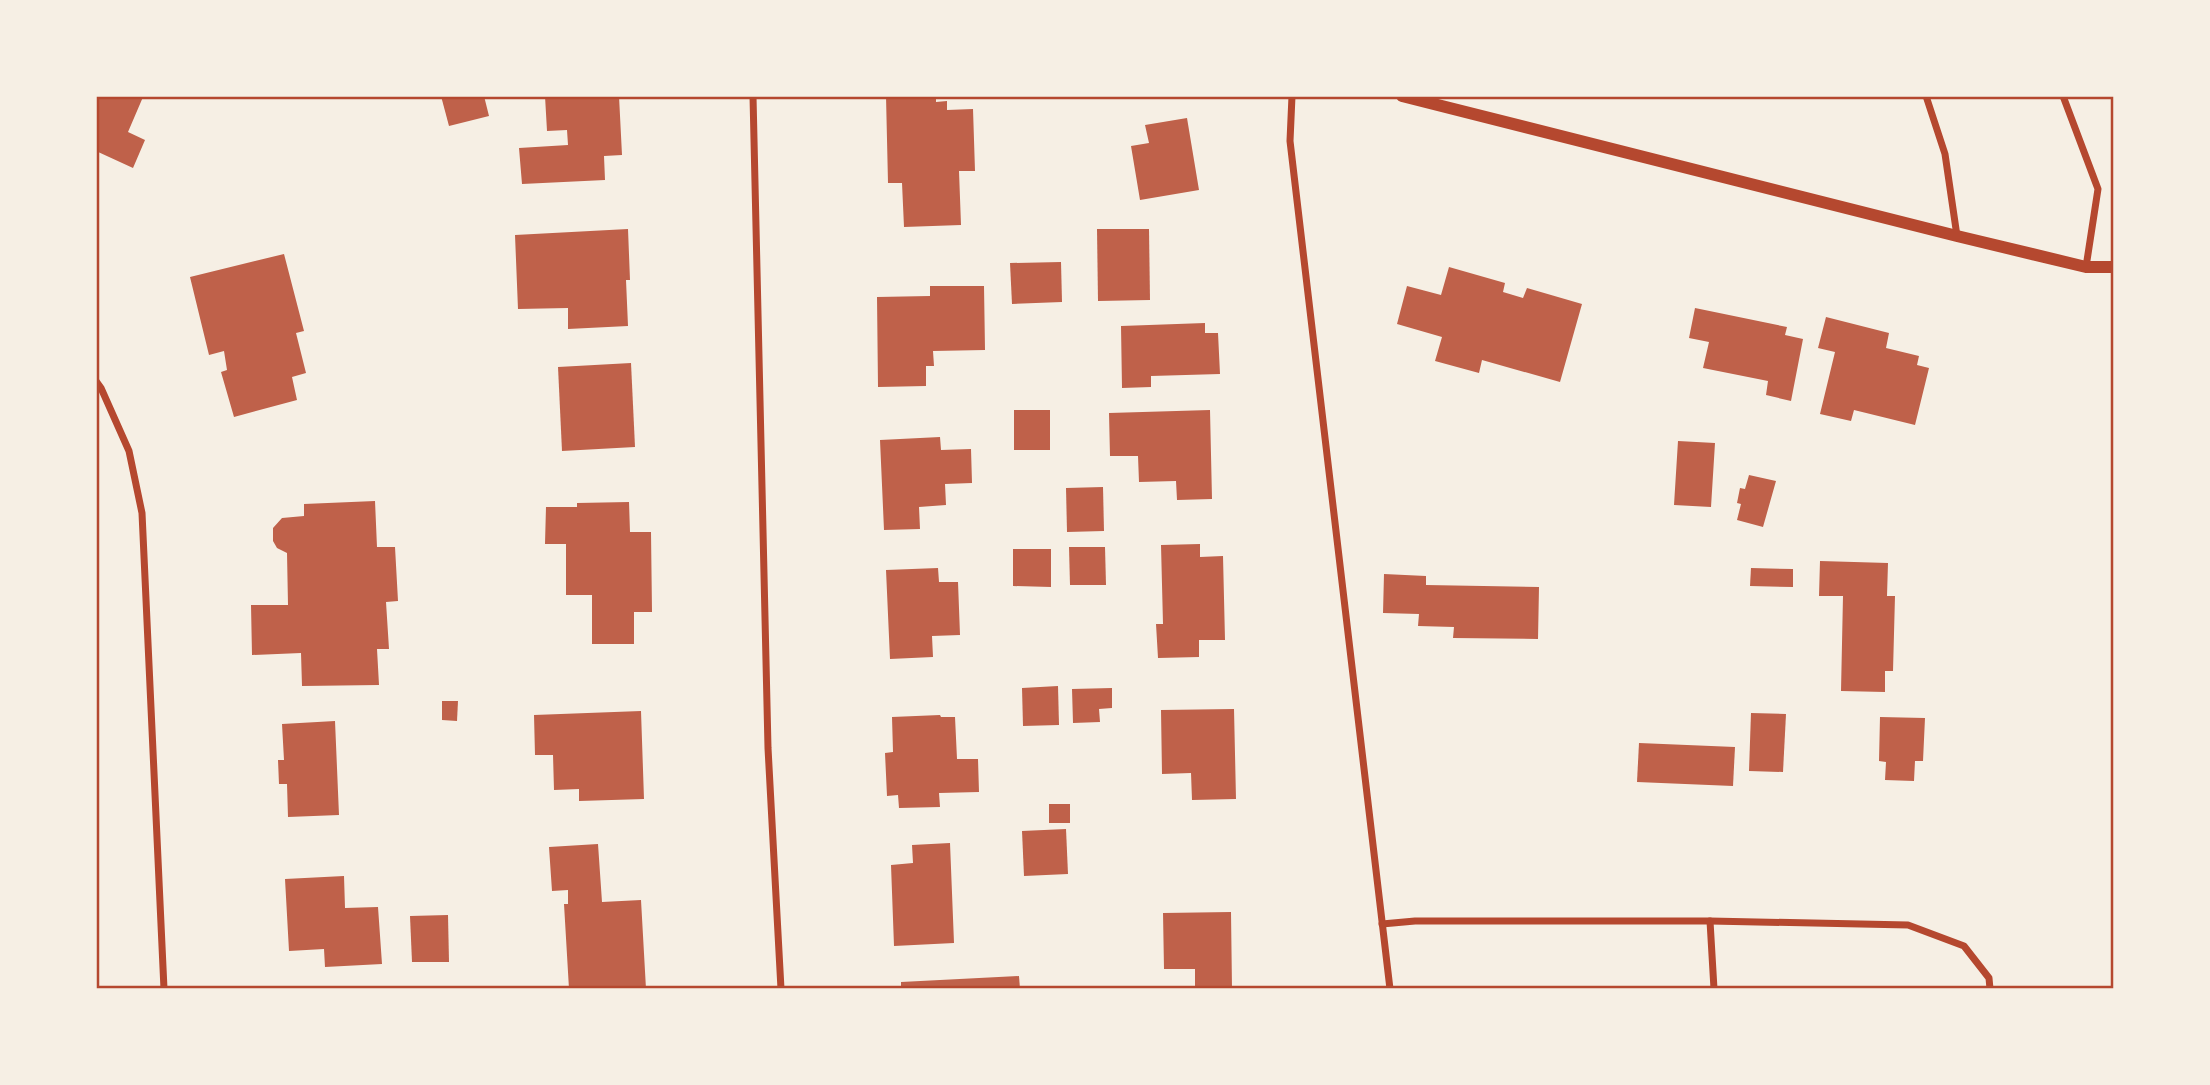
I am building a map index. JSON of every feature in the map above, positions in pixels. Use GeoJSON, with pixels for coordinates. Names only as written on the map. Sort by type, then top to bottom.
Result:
{"type":"FeatureCollection","features":[{"type":"Feature","properties":{"kind":"street"},"geometry":{"type":"LineString","coordinates":[[753,96],[768,748],[781,989]]}},
{"type":"Feature","properties":{"kind":"street"},"geometry":{"type":"LineString","coordinates":[[1292,96],[1290,141],[1390,989]]}},
{"type":"Feature","properties":{"kind":"street"},"geometry":{"type":"LineString","coordinates":[[1402,96],[2086,267],[2114,267]]}},
{"type":"Feature","properties":{"kind":"street"},"geometry":{"type":"LineString","coordinates":[[1926,96],[1945,154],[1957,236]]}},
{"type":"Feature","properties":{"kind":"street"},"geometry":{"type":"LineString","coordinates":[[2063,96],[2098,189],[2086,267]]}},
{"type":"Feature","properties":{"kind":"street"},"geometry":{"type":"LineString","coordinates":[[96,381],[102,388],[129,451],[142,513],[164,989]]}},
{"type":"Feature","properties":{"kind":"street"},"geometry":{"type":"LineString","coordinates":[[1382,924],[1415,921],[1710,921],[1908,925],[1964,946],[1989,978],[1990,989]]}},
{"type":"Feature","properties":{"kind":"street"},"geometry":{"type":"LineString","coordinates":[[1710,921],[1714,989]]}},
{"type":"Feature","properties":{"kind":"building"},"geometry":{"type":"Polygon","coordinates":[[[96,96],[143,97],[128,132],[145,140],[133,168],[96,151],[96,96]]]}},
{"type":"Feature","properties":{"kind":"building"},"geometry":{"type":"Polygon","coordinates":[[[441,96],[484,96],[489,116],[449,126],[441,96]]]}},
{"type":"Feature","properties":{"kind":"building"},"geometry":{"type":"Polygon","coordinates":[[[545,96],[619,96],[622,155],[604,156],[605,180],[522,184],[519,148],[568,145],[567,130],[547,131],[545,96]]]}},
{"type":"Feature","properties":{"kind":"building"},"geometry":{"type":"Polygon","coordinates":[[[886,96],[936,96],[936,102],[947,101],[947,110],[973,109],[975,171],[959,171],[961,225],[904,227],[902,183],[888,183],[886,96]]]}},
{"type":"Feature","properties":{"kind":"building"},"geometry":{"type":"Polygon","coordinates":[[[1187,118],[1199,190],[1140,200],[1131,146],[1149,143],[1145,125],[1187,118]]]}},
{"type":"Feature","properties":{"kind":"building"},"geometry":{"type":"Polygon","coordinates":[[[628,229],[628,326],[568,329],[568,308],[518,309],[515,235],[628,229]]]}},
{"type":"Feature","properties":{"kind":"building"},"geometry":{"type":"Polygon","coordinates":[[[1097,229],[1149,229],[1150,300],[1098,301],[1097,229]]]}},
{"type":"Feature","properties":{"kind":"building"},"geometry":{"type":"Polygon","coordinates":[[[284,254],[304,331],[296,333],[306,373],[292,377],[297,400],[234,417],[221,372],[227,370],[224,351],[209,355],[190,277],[284,254]]]}},
{"type":"Feature","properties":{"kind":"building"},"geometry":{"type":"Polygon","coordinates":[[[1061,262],[1062,302],[1012,304],[1010,263],[1061,262]]]}},
{"type":"Feature","properties":{"kind":"building"},"geometry":{"type":"Polygon","coordinates":[[[1449,267],[1505,283],[1503,292],[1523,298],[1527,288],[1582,304],[1560,382],[1482,360],[1479,373],[1435,361],[1442,337],[1397,324],[1407,286],[1441,295],[1449,267]]]}},
{"type":"Feature","properties":{"kind":"building"},"geometry":{"type":"Polygon","coordinates":[[[930,286],[984,286],[985,350],[933,351],[934,366],[926,366],[926,386],[878,387],[877,297],[930,296],[930,286]]]}},
{"type":"Feature","properties":{"kind":"building"},"geometry":{"type":"Polygon","coordinates":[[[1695,308],[1787,327],[1785,335],[1803,339],[1791,401],[1766,395],[1768,381],[1703,368],[1709,342],[1689,338],[1695,308]]]}},
{"type":"Feature","properties":{"kind":"building"},"geometry":{"type":"Polygon","coordinates":[[[1826,317],[1889,333],[1886,348],[1919,356],[1917,365],[1929,368],[1915,425],[1854,410],[1851,421],[1820,414],[1835,352],[1818,348],[1826,317]]]}},
{"type":"Feature","properties":{"kind":"building"},"geometry":{"type":"Polygon","coordinates":[[[1205,323],[1205,333],[1218,333],[1220,374],[1151,376],[1151,387],[1122,388],[1121,326],[1205,323]]]}},
{"type":"Feature","properties":{"kind":"building"},"geometry":{"type":"Polygon","coordinates":[[[631,363],[635,447],[562,451],[558,367],[631,363]]]}},
{"type":"Feature","properties":{"kind":"building"},"geometry":{"type":"Polygon","coordinates":[[[1014,410],[1050,410],[1050,450],[1014,450],[1014,410]]]}},
{"type":"Feature","properties":{"kind":"building"},"geometry":{"type":"Polygon","coordinates":[[[1210,410],[1212,499],[1177,500],[1176,481],[1139,482],[1138,456],[1110,456],[1109,413],[1210,410]]]}},
{"type":"Feature","properties":{"kind":"building"},"geometry":{"type":"Polygon","coordinates":[[[940,437],[941,450],[971,449],[972,483],[945,484],[946,505],[919,507],[920,529],[884,530],[880,440],[940,437]]]}},
{"type":"Feature","properties":{"kind":"building"},"geometry":{"type":"Polygon","coordinates":[[[1678,441],[1715,443],[1711,507],[1674,505],[1678,441]]]}},
{"type":"Feature","properties":{"kind":"building"},"geometry":{"type":"Polygon","coordinates":[[[1749,475],[1776,481],[1763,527],[1737,520],[1741,504],[1737,503],[1740,488],[1745,489],[1749,475]]]}},
{"type":"Feature","properties":{"kind":"building"},"geometry":{"type":"Polygon","coordinates":[[[1103,487],[1104,531],[1067,532],[1066,488],[1103,487]]]}},
{"type":"Feature","properties":{"kind":"building"},"geometry":{"type":"Polygon","coordinates":[[[375,501],[377,547],[395,547],[398,601],[386,602],[389,649],[377,649],[379,685],[302,686],[301,653],[252,655],[251,605],[288,605],[287,553],[277,548],[273,541],[273,528],[282,518],[304,516],[304,504],[375,501]]]}},
{"type":"Feature","properties":{"kind":"building"},"geometry":{"type":"Polygon","coordinates":[[[629,502],[630,532],[651,532],[652,612],[634,612],[634,644],[592,644],[592,595],[566,595],[566,544],[545,544],[546,507],[577,507],[577,503],[629,502]]]}},
{"type":"Feature","properties":{"kind":"building"},"geometry":{"type":"Polygon","coordinates":[[[1200,544],[1200,557],[1223,556],[1225,640],[1199,640],[1199,657],[1158,658],[1156,624],[1163,624],[1161,545],[1200,544]]]}},
{"type":"Feature","properties":{"kind":"building"},"geometry":{"type":"Polygon","coordinates":[[[1069,547],[1105,547],[1106,585],[1070,585],[1069,547]]]}},
{"type":"Feature","properties":{"kind":"building"},"geometry":{"type":"Polygon","coordinates":[[[1013,549],[1051,549],[1051,587],[1013,586],[1013,549]]]}},
{"type":"Feature","properties":{"kind":"building"},"geometry":{"type":"Polygon","coordinates":[[[1820,561],[1888,563],[1887,596],[1895,596],[1893,671],[1885,671],[1885,692],[1841,691],[1843,596],[1819,596],[1820,561]]]}},
{"type":"Feature","properties":{"kind":"building"},"geometry":{"type":"Polygon","coordinates":[[[938,568],[939,582],[958,582],[960,635],[932,636],[933,657],[890,659],[886,570],[938,568]]]}},
{"type":"Feature","properties":{"kind":"building"},"geometry":{"type":"Polygon","coordinates":[[[1751,568],[1793,569],[1793,587],[1750,586],[1751,568]]]}},
{"type":"Feature","properties":{"kind":"building"},"geometry":{"type":"Polygon","coordinates":[[[1384,574],[1426,576],[1426,585],[1539,587],[1538,639],[1453,638],[1454,627],[1418,626],[1419,614],[1383,613],[1384,574]]]}},
{"type":"Feature","properties":{"kind":"building"},"geometry":{"type":"Polygon","coordinates":[[[1058,686],[1059,725],[1023,726],[1022,688],[1058,686]]]}},
{"type":"Feature","properties":{"kind":"building"},"geometry":{"type":"Polygon","coordinates":[[[1112,688],[1112,708],[1099,709],[1100,722],[1073,723],[1072,689],[1112,688]]]}},
{"type":"Feature","properties":{"kind":"building"},"geometry":{"type":"Polygon","coordinates":[[[442,701],[458,701],[457,721],[442,720],[442,701]]]}},
{"type":"Feature","properties":{"kind":"building"},"geometry":{"type":"Polygon","coordinates":[[[1234,709],[1236,799],[1192,800],[1191,773],[1162,774],[1161,710],[1234,709]]]}},
{"type":"Feature","properties":{"kind":"building"},"geometry":{"type":"Polygon","coordinates":[[[641,711],[644,799],[579,801],[579,789],[554,790],[553,755],[535,755],[534,715],[641,711]]]}},
{"type":"Feature","properties":{"kind":"building"},"geometry":{"type":"Polygon","coordinates":[[[1751,713],[1786,714],[1783,772],[1749,771],[1751,713]]]}},
{"type":"Feature","properties":{"kind":"building"},"geometry":{"type":"Polygon","coordinates":[[[892,717],[955,717],[957,759],[978,759],[979,792],[939,793],[940,807],[899,808],[898,795],[887,796],[885,753],[893,752],[892,717]]]}},
{"type":"Feature","properties":{"kind":"building"},"geometry":{"type":"Polygon","coordinates":[[[1880,717],[1925,718],[1923,761],[1915,761],[1914,781],[1885,780],[1886,762],[1879,761],[1880,717]]]}},
{"type":"Feature","properties":{"kind":"building"},"geometry":{"type":"Polygon","coordinates":[[[335,721],[339,815],[288,817],[287,784],[279,784],[278,760],[284,760],[282,724],[335,721]]]}},
{"type":"Feature","properties":{"kind":"building"},"geometry":{"type":"Polygon","coordinates":[[[1639,743],[1735,747],[1733,786],[1637,782],[1639,743]]]}},
{"type":"Feature","properties":{"kind":"building"},"geometry":{"type":"Polygon","coordinates":[[[1049,804],[1070,804],[1070,823],[1049,823],[1049,804]]]}},
{"type":"Feature","properties":{"kind":"building"},"geometry":{"type":"Polygon","coordinates":[[[1066,829],[1068,874],[1024,876],[1022,831],[1066,829]]]}},
{"type":"Feature","properties":{"kind":"building"},"geometry":{"type":"Polygon","coordinates":[[[950,843],[954,943],[894,946],[891,865],[913,863],[912,845],[950,843]]]}},
{"type":"Feature","properties":{"kind":"building"},"geometry":{"type":"Polygon","coordinates":[[[598,844],[602,902],[641,900],[646,989],[569,989],[564,904],[568,904],[568,890],[552,891],[549,847],[598,844]]]}},
{"type":"Feature","properties":{"kind":"building"},"geometry":{"type":"Polygon","coordinates":[[[344,876],[345,908],[378,907],[382,964],[325,967],[324,949],[289,951],[285,879],[344,876]]]}},
{"type":"Feature","properties":{"kind":"building"},"geometry":{"type":"Polygon","coordinates":[[[1231,912],[1232,989],[1195,989],[1195,969],[1164,969],[1163,913],[1231,912]]]}},
{"type":"Feature","properties":{"kind":"building"},"geometry":{"type":"Polygon","coordinates":[[[448,915],[449,962],[412,962],[410,916],[448,915]]]}},
{"type":"Feature","properties":{"kind":"building"},"geometry":{"type":"Polygon","coordinates":[[[1019,976],[1020,989],[901,989],[901,982],[1019,976]]]}}]}
